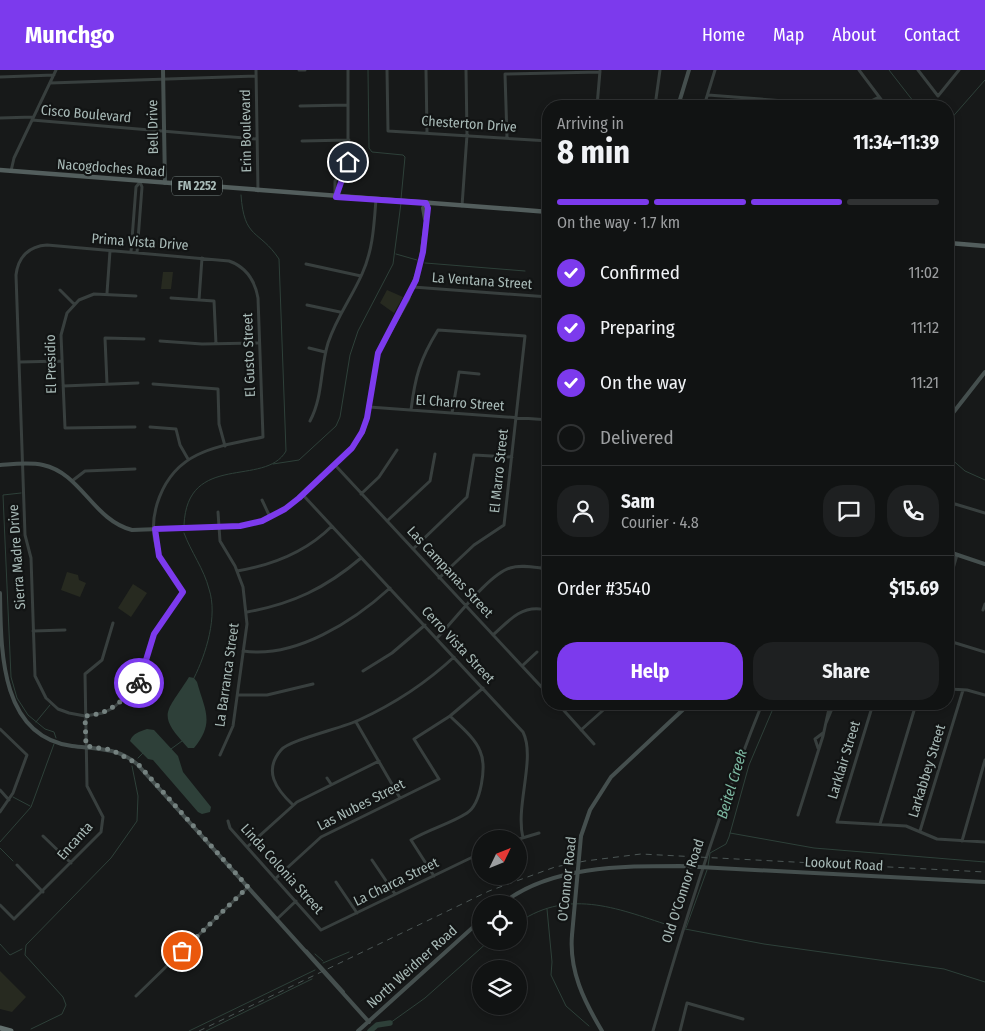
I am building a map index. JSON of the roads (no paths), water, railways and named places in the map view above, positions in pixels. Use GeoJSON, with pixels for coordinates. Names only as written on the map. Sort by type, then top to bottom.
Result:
{"type":"FeatureCollection","features":[{"type":"Feature","properties":{"kind":"highway"},"geometry":{"type":"LineString","coordinates":[[0,1028],[11,1031]]}},
{"type":"Feature","properties":{"kind":"main road","name":"Nacogdoches Road"},"geometry":{"type":"LineString","coordinates":[[0,170],[542,212]]}},
{"type":"Feature","properties":{"kind":"main road"},"geometry":{"type":"LineString","coordinates":[[954,243],[985,246]]}},
{"type":"Feature","properties":{"kind":"street"},"geometry":{"type":"LineString","coordinates":[[11,172],[14,158],[56,70]]}},
{"type":"Feature","properties":{"kind":"street","name":"Bell Drive"},"geometry":{"type":"LineString","coordinates":[[163,70],[165,184]]}},
{"type":"Feature","properties":{"kind":"street","name":"Erin Boulevard"},"geometry":{"type":"LineString","coordinates":[[256,70],[258,191]]}},
{"type":"Feature","properties":{"kind":"street"},"geometry":{"type":"LineString","coordinates":[[299,70],[305,70]]}},
{"type":"Feature","properties":{"kind":"street"},"geometry":{"type":"LineString","coordinates":[[336,197],[348,164],[348,70]]}},
{"type":"Feature","properties":{"kind":"street","name":"Chesterton Drive"},"geometry":{"type":"LineString","coordinates":[[387,70],[388,131],[542,140]]}},
{"type":"Feature","properties":{"kind":"street"},"geometry":{"type":"LineString","coordinates":[[426,70],[427,132]]}},
{"type":"Feature","properties":{"kind":"street"},"geometry":{"type":"LineString","coordinates":[[462,206],[467,136],[466,70]]}},
{"type":"Feature","properties":{"kind":"street"},"geometry":{"type":"LineString","coordinates":[[657,100],[660,70]]}},
{"type":"Feature","properties":{"kind":"street"},"geometry":{"type":"LineString","coordinates":[[680,100],[688,70]]}},
{"type":"Feature","properties":{"kind":"street"},"geometry":{"type":"LineString","coordinates":[[706,100],[715,70]]}},
{"type":"Feature","properties":{"kind":"street"},"geometry":{"type":"LineString","coordinates":[[859,70],[882,100]]}},
{"type":"Feature","properties":{"kind":"street"},"geometry":{"type":"LineString","coordinates":[[918,70],[938,96],[959,70]]}},
{"type":"Feature","properties":{"kind":"street"},"geometry":{"type":"LineString","coordinates":[[507,138],[505,74],[600,71],[598,100]]}},
{"type":"Feature","properties":{"kind":"street"},"geometry":{"type":"LineString","coordinates":[[0,77],[54,76]]}},
{"type":"Feature","properties":{"kind":"street"},"geometry":{"type":"LineString","coordinates":[[50,83],[256,76]]}},
{"type":"Feature","properties":{"kind":"street"},"geometry":{"type":"LineString","coordinates":[[708,95],[773,100]]}},
{"type":"Feature","properties":{"kind":"street"},"geometry":{"type":"LineString","coordinates":[[874,100],[880,97]]}},
{"type":"Feature","properties":{"kind":"street"},"geometry":{"type":"LineString","coordinates":[[300,106],[348,105]]}},
{"type":"Feature","properties":{"kind":"street","name":"Cisco Boulevard"},"geometry":{"type":"LineString","coordinates":[[0,118],[33,119],[258,139]]}},
{"type":"Feature","properties":{"kind":"street"},"geometry":{"type":"LineString","coordinates":[[302,141],[349,140]]}},
{"type":"Feature","properties":{"kind":"street"},"geometry":{"type":"LineString","coordinates":[[132,252],[136,187],[140,182]]}},
{"type":"Feature","properties":{"kind":"street"},"geometry":{"type":"LineString","coordinates":[[137,253],[142,187],[140,182]]}},
{"type":"Feature","properties":{"kind":"street"},"geometry":{"type":"LineString","coordinates":[[310,421],[317,406],[326,352],[340,312],[361,276],[372,244],[376,199]]}},
{"type":"Feature","properties":{"kind":"street"},"geometry":{"type":"LineString","coordinates":[[0,466],[23,464],[50,467],[72,481],[114,523],[132,530],[250,525],[270,518],[302,495],[335,465],[359,438],[365,425],[378,353],[413,287],[423,252],[425,219],[423,209],[426,203]]}},
{"type":"Feature","properties":{"kind":"street","name":"Prima Vista Drive"},"geometry":{"type":"LineString","coordinates":[[28,251],[47,245],[202,258],[229,261],[248,274]]}},
{"type":"Feature","properties":{"kind":"street","name":"Sierra Madre Drive"},"geometry":{"type":"LineString","coordinates":[[28,251],[18,263],[16,274],[25,535],[31,558],[34,671],[40,689],[58,708],[69,713],[85,716]]}},
{"type":"Feature","properties":{"kind":"street"},"geometry":{"type":"LineString","coordinates":[[107,293],[110,251]]}},
{"type":"Feature","properties":{"kind":"street"},"geometry":{"type":"LineString","coordinates":[[199,300],[202,258]]}},
{"type":"Feature","properties":{"kind":"street"},"geometry":{"type":"LineString","coordinates":[[306,264],[361,276]]}},
{"type":"Feature","properties":{"kind":"street","name":"El Gusto Street"},"geometry":{"type":"LineString","coordinates":[[225,446],[263,437],[257,294],[248,274]]}},
{"type":"Feature","properties":{"kind":"street","name":"La Ventana Street"},"geometry":{"type":"LineString","coordinates":[[413,287],[542,296]]}},
{"type":"Feature","properties":{"kind":"street"},"geometry":{"type":"LineString","coordinates":[[60,290],[74,304],[94,294],[107,293],[136,296]]}},
{"type":"Feature","properties":{"kind":"street"},"geometry":{"type":"LineString","coordinates":[[170,298],[214,301],[216,344]]}},
{"type":"Feature","properties":{"kind":"street","name":"El Presidio"},"geometry":{"type":"LineString","coordinates":[[74,304],[67,313],[62,325],[65,428],[67,430],[135,427]]}},
{"type":"Feature","properties":{"kind":"street"},"geometry":{"type":"LineString","coordinates":[[308,305],[340,312]]}},
{"type":"Feature","properties":{"kind":"street","name":"El Marro Street"},"geometry":{"type":"LineString","coordinates":[[411,410],[417,368],[424,351],[438,330],[525,336],[504,525],[499,530],[479,541],[439,578]]}},
{"type":"Feature","properties":{"kind":"street"},"geometry":{"type":"LineString","coordinates":[[107,384],[105,338],[144,339]]}},
{"type":"Feature","properties":{"kind":"street"},"geometry":{"type":"LineString","coordinates":[[160,341],[216,344],[260,343]]}},
{"type":"Feature","properties":{"kind":"street"},"geometry":{"type":"LineString","coordinates":[[309,348],[326,352]]}},
{"type":"Feature","properties":{"kind":"street"},"geometry":{"type":"LineString","coordinates":[[20,362],[62,361]]}},
{"type":"Feature","properties":{"kind":"street"},"geometry":{"type":"LineString","coordinates":[[452,413],[459,372],[479,374]]}},
{"type":"Feature","properties":{"kind":"street"},"geometry":{"type":"LineString","coordinates":[[954,412],[985,372]]}},
{"type":"Feature","properties":{"kind":"street"},"geometry":{"type":"LineString","coordinates":[[63,386],[138,383]]}},
{"type":"Feature","properties":{"kind":"street"},"geometry":{"type":"LineString","coordinates":[[85,716],[110,710],[140,683],[154,634],[183,592],[159,556],[155,529],[157,503],[163,488],[174,472],[188,459],[225,446],[219,424],[218,389],[153,384]]}},
{"type":"Feature","properties":{"kind":"street","name":"El Charro Street"},"geometry":{"type":"LineString","coordinates":[[369,407],[542,420]]}},
{"type":"Feature","properties":{"kind":"street"},"geometry":{"type":"LineString","coordinates":[[150,427],[176,429],[180,444],[188,459]]}},
{"type":"Feature","properties":{"kind":"street"},"geometry":{"type":"LineString","coordinates":[[361,494],[379,477],[397,450]]}},
{"type":"Feature","properties":{"kind":"street"},"geometry":{"type":"LineString","coordinates":[[388,521],[430,481],[435,454]]}},
{"type":"Feature","properties":{"kind":"street"},"geometry":{"type":"LineString","coordinates":[[413,549],[467,497],[474,455],[512,457]]}},
{"type":"Feature","properties":{"kind":"street","name":"Las Campanas Street"},"geometry":{"type":"LineString","coordinates":[[335,465],[542,687]]}},
{"type":"Feature","properties":{"kind":"street"},"geometry":{"type":"LineString","coordinates":[[72,481],[82,472],[88,470],[135,469]]}},
{"type":"Feature","properties":{"kind":"street","name":"Cerro Vista Street"},"geometry":{"type":"LineString","coordinates":[[302,495],[521,730],[526,740],[520,824],[521,830]]}},
{"type":"Feature","properties":{"kind":"street"},"geometry":{"type":"LineString","coordinates":[[262,500],[270,518]]}},
{"type":"Feature","properties":{"kind":"street"},"geometry":{"type":"LineString","coordinates":[[954,505],[985,513]]}},
{"type":"Feature","properties":{"kind":"street","name":"La Barranca Street"},"geometry":{"type":"LineString","coordinates":[[218,512],[220,541],[237,571],[245,595],[247,612],[244,652],[231,734],[220,755]]}},
{"type":"Feature","properties":{"kind":"street"},"geometry":{"type":"LineString","coordinates":[[237,571],[266,565],[294,554],[316,541],[332,526]]}},
{"type":"Feature","properties":{"kind":"street"},"geometry":{"type":"LineString","coordinates":[[954,554],[985,564]]}},
{"type":"Feature","properties":{"kind":"street"},"geometry":{"type":"LineString","coordinates":[[954,565],[957,555]]}},
{"type":"Feature","properties":{"kind":"street"},"geometry":{"type":"LineString","coordinates":[[247,612],[278,606],[308,595],[337,578],[361,558]]}},
{"type":"Feature","properties":{"kind":"street"},"geometry":{"type":"LineString","coordinates":[[437,638],[465,606],[507,569],[522,566],[542,568]]}},
{"type":"Feature","properties":{"kind":"street"},"geometry":{"type":"LineString","coordinates":[[244,652],[266,652],[312,639],[350,620],[390,588]]}},
{"type":"Feature","properties":{"kind":"street"},"geometry":{"type":"LineString","coordinates":[[0,593],[3,677],[15,709],[37,733],[66,745],[112,750],[138,764],[368,1022]]}},
{"type":"Feature","properties":{"kind":"street"},"geometry":{"type":"LineString","coordinates":[[983,610],[985,604]]}},
{"type":"Feature","properties":{"kind":"street"},"geometry":{"type":"LineString","coordinates":[[493,635],[520,611],[531,608],[540,609]]}},
{"type":"Feature","properties":{"kind":"street","name":"Encanta"},"geometry":{"type":"LineString","coordinates":[[0,904],[14,919],[98,836],[104,823],[102,812],[88,790],[85,674],[102,660],[113,623]]}},
{"type":"Feature","properties":{"kind":"street"},"geometry":{"type":"LineString","coordinates":[[363,671],[392,653],[425,625]]}},
{"type":"Feature","properties":{"kind":"street"},"geometry":{"type":"LineString","coordinates":[[33,631],[65,630]]}},
{"type":"Feature","properties":{"kind":"street"},"geometry":{"type":"LineString","coordinates":[[954,643],[985,652]]}},
{"type":"Feature","properties":{"kind":"street"},"geometry":{"type":"LineString","coordinates":[[522,666],[537,652]]}},
{"type":"Feature","properties":{"kind":"street"},"geometry":{"type":"LineString","coordinates":[[293,805],[275,785],[272,777],[274,764],[281,750],[292,742],[330,732],[356,722],[390,705],[418,686],[454,657]]}},
{"type":"Feature","properties":{"kind":"street"},"geometry":{"type":"LineString","coordinates":[[238,694],[279,693],[313,684]]}},
{"type":"Feature","properties":{"kind":"street"},"geometry":{"type":"LineString","coordinates":[[434,876],[411,840],[466,814],[479,797],[482,763],[480,751],[450,716],[483,688]]}},
{"type":"Feature","properties":{"kind":"street"},"geometry":{"type":"LineString","coordinates":[[954,689],[985,695]]}},
{"type":"Feature","properties":{"kind":"street","name":"Larkabbey Street"},"geometry":{"type":"LineString","coordinates":[[920,831],[963,690]]}},
{"type":"Feature","properties":{"kind":"street"},"geometry":{"type":"LineString","coordinates":[[563,710],[594,744]]}},
{"type":"Feature","properties":{"kind":"street"},"geometry":{"type":"LineString","coordinates":[[581,730],[603,710]]}},
{"type":"Feature","properties":{"kind":"street","name":"O'Connor Road"},"geometry":{"type":"LineString","coordinates":[[602,1031],[582,997],[575,976],[572,956],[572,935],[581,836],[590,810],[611,777],[683,710]]}},
{"type":"Feature","properties":{"kind":"street","name":"Old O'Connor Road"},"geometry":{"type":"LineString","coordinates":[[653,1031],[676,947],[736,768],[760,710]]}},
{"type":"Feature","properties":{"kind":"street"},"geometry":{"type":"LineString","coordinates":[[826,724],[829,710]]}},
{"type":"Feature","properties":{"kind":"street"},"geometry":{"type":"LineString","coordinates":[[798,815],[832,710]]}},
{"type":"Feature","properties":{"kind":"street","name":"Larklair Street"},"geometry":{"type":"LineString","coordinates":[[871,710],[837,822],[880,824]]}},
{"type":"Feature","properties":{"kind":"street"},"geometry":{"type":"LineString","coordinates":[[914,710],[880,824],[906,826],[937,839],[985,842]]}},
{"type":"Feature","properties":{"kind":"street","name":"Las Nubes Street"},"geometry":{"type":"LineString","coordinates":[[275,879],[321,837],[439,779],[414,739],[450,716]]}},
{"type":"Feature","properties":{"kind":"street"},"geometry":{"type":"LineString","coordinates":[[356,722],[400,798]]}},
{"type":"Feature","properties":{"kind":"street"},"geometry":{"type":"LineString","coordinates":[[0,729],[28,754],[9,800],[0,812]]}},
{"type":"Feature","properties":{"kind":"street"},"geometry":{"type":"LineString","coordinates":[[818,749],[814,741],[823,732]]}},
{"type":"Feature","properties":{"kind":"street"},"geometry":{"type":"LineString","coordinates":[[962,840],[985,760]]}},
{"type":"Feature","properties":{"kind":"street"},"geometry":{"type":"LineString","coordinates":[[247,847],[293,805],[379,761]]}},
{"type":"Feature","properties":{"kind":"street"},"geometry":{"type":"LineString","coordinates":[[328,778],[331,784]]}},
{"type":"Feature","properties":{"kind":"street"},"geometry":{"type":"LineString","coordinates":[[0,790],[9,800]]}},
{"type":"Feature","properties":{"kind":"street","name":"Linda Colonia Street"},"geometry":{"type":"LineString","coordinates":[[228,821],[230,828],[321,930]]}},
{"type":"Feature","properties":{"kind":"street"},"geometry":{"type":"LineString","coordinates":[[528,836],[539,833]]}},
{"type":"Feature","properties":{"kind":"street"},"geometry":{"type":"LineString","coordinates":[[43,836],[71,863]]}},
{"type":"Feature","properties":{"kind":"street","name":"La Charca Street"},"geometry":{"type":"LineString","coordinates":[[321,930],[472,857]]}},
{"type":"Feature","properties":{"kind":"street"},"geometry":{"type":"LineString","coordinates":[[372,860],[395,894]]}},
{"type":"Feature","properties":{"kind":"street"},"geometry":{"type":"LineString","coordinates":[[17,865],[43,892]]}},
{"type":"Feature","properties":{"kind":"street"},"geometry":{"type":"LineString","coordinates":[[514,895],[521,890],[568,875],[623,866],[703,867]]}},
{"type":"Feature","properties":{"kind":"street","name":"Lookout Road"},"geometry":{"type":"LineString","coordinates":[[703,867],[985,882]]}},
{"type":"Feature","properties":{"kind":"street"},"geometry":{"type":"LineString","coordinates":[[336,882],[357,913]]}},
{"type":"Feature","properties":{"kind":"street"},"geometry":{"type":"LineString","coordinates":[[136,996],[248,887]]}},
{"type":"Feature","properties":{"kind":"street"},"geometry":{"type":"LineString","coordinates":[[277,919],[296,901]]}},
{"type":"Feature","properties":{"kind":"street","name":"North Weidner Road"},"geometry":{"type":"LineString","coordinates":[[358,1031],[472,928]]}},
{"type":"Feature","properties":{"kind":"street"},"geometry":{"type":"LineString","coordinates":[[680,1031],[687,1003],[743,1019]]}},
{"type":"Feature","properties":{"kind":"waterway"},"geometry":{"type":"LineString","coordinates":[[368,70],[369,148],[372,152],[403,155],[405,157],[401,199]]}},
{"type":"Feature","properties":{"kind":"waterway"},"geometry":{"type":"LineString","coordinates":[[889,70],[912,100]]}},
{"type":"Feature","properties":{"kind":"waterway","name":"Beitel Creek"},"geometry":{"type":"LineString","coordinates":[[954,115],[985,80]]}},
{"type":"Feature","properties":{"kind":"waterway"},"geometry":{"type":"LineString","coordinates":[[184,525],[188,502],[198,487],[212,479],[228,474],[262,468],[276,462],[286,451],[279,259],[272,249],[249,227],[245,220],[241,195]]}},
{"type":"Feature","properties":{"kind":"waterway"},"geometry":{"type":"LineString","coordinates":[[273,464],[299,460],[336,426],[340,417],[350,355],[358,331],[393,264],[401,203]]}},
{"type":"Feature","properties":{"kind":"waterway"},"geometry":{"type":"LineString","coordinates":[[396,254],[417,260]]}},
{"type":"Feature","properties":{"kind":"waterway"},"geometry":{"type":"LineString","coordinates":[[425,263],[525,271]]}},
{"type":"Feature","properties":{"kind":"waterway"},"geometry":{"type":"LineString","coordinates":[[954,461],[965,471],[985,480]]}},
{"type":"Feature","properties":{"kind":"waterway"},"geometry":{"type":"LineString","coordinates":[[21,493],[3,495],[11,677],[17,698],[28,715],[45,729],[54,732],[56,738]]}},
{"type":"Feature","properties":{"kind":"waterway"},"geometry":{"type":"LineString","coordinates":[[184,533],[204,574],[209,589],[212,611],[209,635],[203,658],[194,678]]}},
{"type":"Feature","properties":{"kind":"waterway"},"geometry":{"type":"LineString","coordinates":[[36,722],[50,705]]}},
{"type":"Feature","properties":{"kind":"waterway","name":"Beitel Creek"},"geometry":{"type":"LineString","coordinates":[[708,866],[710,853],[726,844],[729,837],[749,765],[772,710]]}},
{"type":"Feature","properties":{"kind":"waterway"},"geometry":{"type":"LineString","coordinates":[[171,749],[182,741]]}},
{"type":"Feature","properties":{"kind":"waterway"},"geometry":{"type":"LineString","coordinates":[[0,842],[31,807],[54,744]]}},
{"type":"Feature","properties":{"kind":"waterway"},"geometry":{"type":"LineString","coordinates":[[138,758],[143,753]]}},
{"type":"Feature","properties":{"kind":"waterway"},"geometry":{"type":"LineString","coordinates":[[31,1029],[62,1014],[66,1005],[63,997],[25,955],[26,945],[111,858],[137,821],[138,796],[132,766]]}},
{"type":"Feature","properties":{"kind":"waterway"},"geometry":{"type":"LineString","coordinates":[[13,797],[30,806]]}},
{"type":"Feature","properties":{"kind":"waterway"},"geometry":{"type":"LineString","coordinates":[[730,833],[814,848],[985,862]]}},
{"type":"Feature","properties":{"kind":"waterway"},"geometry":{"type":"LineString","coordinates":[[0,848],[13,861]]}},
{"type":"Feature","properties":{"kind":"waterway","name":"Beitel Creek"},"geometry":{"type":"LineString","coordinates":[[686,928],[707,870]]}},
{"type":"Feature","properties":{"kind":"waterway","name":"Beitel Creek"},"geometry":{"type":"LineString","coordinates":[[527,917],[538,911],[558,906],[596,905],[635,914],[674,927]]}},
{"type":"Feature","properties":{"kind":"waterway"},"geometry":{"type":"LineString","coordinates":[[547,909],[552,962],[551,975],[566,1006],[589,1026]]}},
{"type":"Feature","properties":{"kind":"waterway"},"geometry":{"type":"LineString","coordinates":[[685,929],[764,944],[944,969],[985,982]]}},
{"type":"Feature","properties":{"kind":"waterway"},"geometry":{"type":"LineString","coordinates":[[0,944],[10,955],[22,949]]}},
{"type":"Feature","properties":{"kind":"waterway","name":"Beitel Creek"},"geometry":{"type":"LineString","coordinates":[[390,1023],[425,998],[479,950]]}},
{"type":"Feature","properties":{"kind":"waterway"},"geometry":{"type":"LineString","coordinates":[[323,963],[349,952]]}},
{"type":"Feature","properties":{"kind":"waterway"},"geometry":{"type":"LineString","coordinates":[[315,954],[323,961]]}},
{"type":"Feature","properties":{"kind":"waterway"},"geometry":{"type":"LineString","coordinates":[[189,1031],[315,970]]}},
{"type":"Feature","properties":{"kind":"waterway"},"geometry":{"type":"LineString","coordinates":[[206,1031],[312,979]]}},
{"type":"Feature","properties":{"kind":"waterway","name":"Beitel Creek"},"geometry":{"type":"LineString","coordinates":[[370,1031],[377,1025],[390,1023]]}},
{"type":"Feature","properties":{"kind":"railway"},"geometry":{"type":"LineString","coordinates":[[199,1031],[489,891],[555,867],[641,854],[985,872]]}}]}
